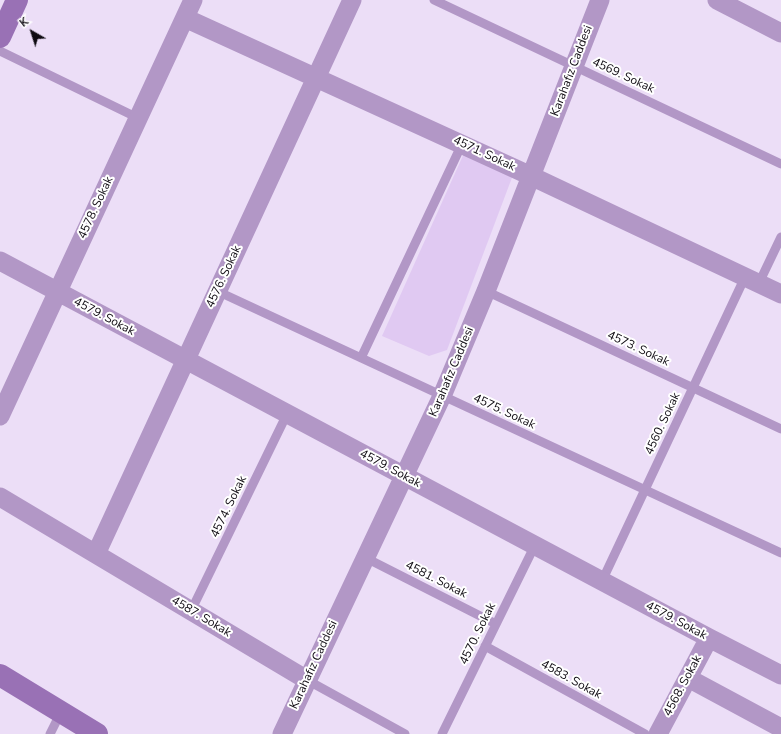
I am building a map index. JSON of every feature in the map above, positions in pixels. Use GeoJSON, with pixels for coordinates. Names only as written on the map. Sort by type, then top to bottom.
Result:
{"type":"FeatureCollection","features":[{"type":"Feature","properties":{"kind":"street"},"geometry":{"type":"LineString","coordinates":[[0,37],[17,0]]}},
{"type":"Feature","properties":{"kind":"street","name":"4578. Sokak"},"geometry":{"type":"LineString","coordinates":[[0,416],[193,0]]}},
{"type":"Feature","properties":{"kind":"street","name":"4576. Sokak"},"geometry":{"type":"LineString","coordinates":[[96,554],[352,0]]}},
{"type":"Feature","properties":{"kind":"street","name":"Karahafız Caddesi"},"geometry":{"type":"LineString","coordinates":[[282,734],[442,396],[486,291],[600,0]]}},
{"type":"Feature","properties":{"kind":"street"},"geometry":{"type":"LineString","coordinates":[[729,3],[781,32]]}},
{"type":"Feature","properties":{"kind":"street","name":"4571. Sokak"},"geometry":{"type":"LineString","coordinates":[[185,18],[462,144],[781,294]]}},
{"type":"Feature","properties":{"kind":"street","name":"4579. Sokak"},"geometry":{"type":"LineString","coordinates":[[0,261],[781,675]]}},
{"type":"Feature","properties":{"kind":"street","name":"4587. Sokak"},"geometry":{"type":"LineString","coordinates":[[0,497],[307,680]]}},
{"type":"Feature","properties":{"kind":"street","name":"4568. Sokak"},"geometry":{"type":"LineString","coordinates":[[658,734],[709,638]]}},
{"type":"Feature","properties":{"kind":"street"},"geometry":{"type":"LineString","coordinates":[[0,675],[97,734]]}},
{"type":"Feature","properties":{"kind":"street"},"geometry":{"type":"LineString","coordinates":[[688,678],[781,728]]}},
{"type":"Feature","properties":{"kind":"lane","name":"4569. Sokak"},"geometry":{"type":"LineString","coordinates":[[434,0],[781,164]]}},
{"type":"Feature","properties":{"kind":"lane"},"geometry":{"type":"LineString","coordinates":[[0,51],[138,118]]}},
{"type":"Feature","properties":{"kind":"lane"},"geometry":{"type":"LineString","coordinates":[[361,358],[462,144]]}},
{"type":"Feature","properties":{"kind":"lane","name":"4560. Sokak"},"geometry":{"type":"LineString","coordinates":[[602,581],[693,388],[752,280],[781,237]]}},
{"type":"Feature","properties":{"kind":"lane","name":"4575. Sokak"},"geometry":{"type":"LineString","coordinates":[[217,291],[781,553]]}},
{"type":"Feature","properties":{"kind":"lane","name":"4573. Sokak"},"geometry":{"type":"LineString","coordinates":[[486,291],[781,429]]}},
{"type":"Feature","properties":{"kind":"lane","name":"4574. Sokak"},"geometry":{"type":"LineString","coordinates":[[191,611],[288,414]]}},
{"type":"Feature","properties":{"kind":"lane","name":"4570. Sokak"},"geometry":{"type":"LineString","coordinates":[[442,734],[534,545]]}},
{"type":"Feature","properties":{"kind":"lane","name":"4581. Sokak"},"geometry":{"type":"LineString","coordinates":[[366,558],[496,624]]}},
{"type":"Feature","properties":{"kind":"lane","name":"4583. Sokak"},"geometry":{"type":"LineString","coordinates":[[485,646],[645,734]]}},
{"type":"Feature","properties":{"kind":"lane","name":"4587. Sokak"},"geometry":{"type":"LineString","coordinates":[[307,680],[405,734]]}},
{"type":"Feature","properties":{"kind":"lane"},"geometry":{"type":"LineString","coordinates":[[50,734],[61,712]]}},
{"type":"Feature","properties":{"kind":"shaded area"},"geometry":{"type":"Polygon","coordinates":[[[465,151],[516,167],[447,350],[429,356],[382,336],[465,151]]]}}]}
